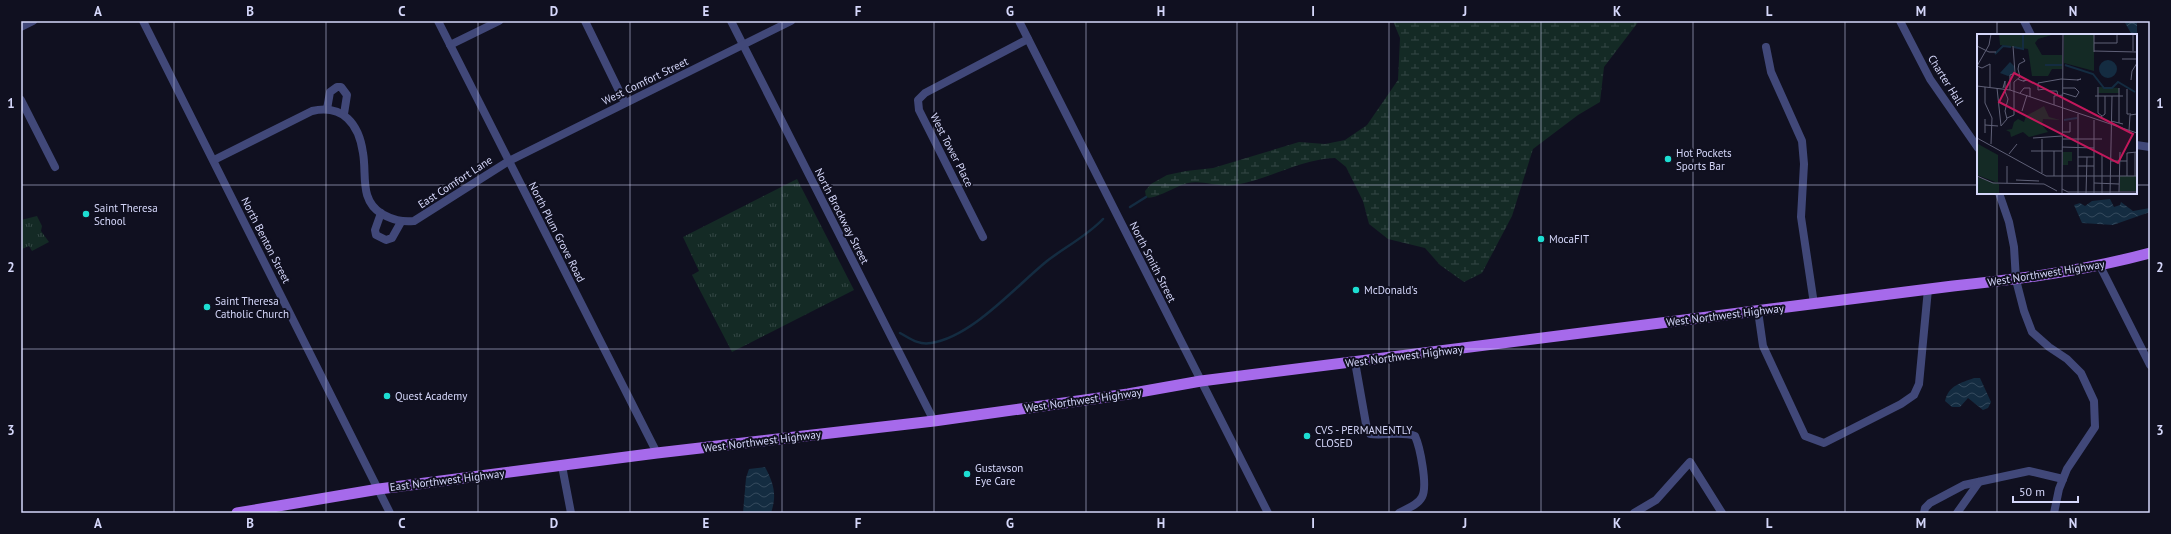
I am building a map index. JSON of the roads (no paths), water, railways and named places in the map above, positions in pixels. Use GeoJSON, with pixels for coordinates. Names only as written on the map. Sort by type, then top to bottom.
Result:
{"type":"FeatureCollection","features":[{"type":"Feature","properties":{"kind":"main road","name":"West Northwest Highway"},"geometry":{"type":"LineString","coordinates":[[657,453],[934,421],[1128,394],[1201,382],[1928,289],[2016,280],[2100,266],[2150,253]]}},
{"type":"Feature","properties":{"kind":"main road","name":"East Northwest Highway"},"geometry":{"type":"LineString","coordinates":[[237,513],[379,489],[657,453]]}},
{"type":"Feature","properties":{"kind":"street"},"geometry":{"type":"LineString","coordinates":[[21,27],[33,21]]}},
{"type":"Feature","properties":{"kind":"street","name":"North Benton Street"},"geometry":{"type":"LineString","coordinates":[[143,21],[390,513]]}},
{"type":"Feature","properties":{"kind":"street","name":"North Plum Grove Road"},"geometry":{"type":"LineString","coordinates":[[438,21],[657,453]]}},
{"type":"Feature","properties":{"kind":"street"},"geometry":{"type":"LineString","coordinates":[[450,45],[499,21]]}},
{"type":"Feature","properties":{"kind":"street"},"geometry":{"type":"LineString","coordinates":[[584,21],[625,103]]}},
{"type":"Feature","properties":{"kind":"street","name":"North Brockway Street"},"geometry":{"type":"LineString","coordinates":[[731,21],[934,421]]}},
{"type":"Feature","properties":{"kind":"street","name":"West Comfort Street"},"geometry":{"type":"LineString","coordinates":[[508,161],[791,21]]}},
{"type":"Feature","properties":{"kind":"street","name":"North Smith Street"},"geometry":{"type":"LineString","coordinates":[[1019,21],[1268,513]]}},
{"type":"Feature","properties":{"kind":"street","name":"Charter Hall"},"geometry":{"type":"LineString","coordinates":[[1900,21],[1930,79],[1977,147]]}},
{"type":"Feature","properties":{"kind":"street"},"geometry":{"type":"LineString","coordinates":[[2024,21],[2030,34]]}},
{"type":"Feature","properties":{"kind":"street","name":"West Tower Place"},"geometry":{"type":"LineString","coordinates":[[983,237],[919,110],[918,100],[925,93],[1028,39]]}},
{"type":"Feature","properties":{"kind":"street"},"geometry":{"type":"LineString","coordinates":[[1766,46],[1771,72],[1802,141],[1804,164],[1801,217],[1814,304]]}},
{"type":"Feature","properties":{"kind":"street"},"geometry":{"type":"LineString","coordinates":[[327,108],[330,92],[337,87],[341,88],[347,95],[344,114]]}},
{"type":"Feature","properties":{"kind":"street"},"geometry":{"type":"LineString","coordinates":[[21,100],[55,167]]}},
{"type":"Feature","properties":{"kind":"street"},"geometry":{"type":"LineString","coordinates":[[214,160],[312,111],[327,108],[344,114],[357,130],[363,152],[367,198],[375,210],[381,213],[389,218],[401,222],[392,238],[386,240],[376,236],[375,230],[381,213]]}},
{"type":"Feature","properties":{"kind":"street"},"geometry":{"type":"LineString","coordinates":[[2137,145],[2150,147]]}},
{"type":"Feature","properties":{"kind":"street","name":"East Comfort Lane"},"geometry":{"type":"LineString","coordinates":[[401,222],[414,221],[508,161]]}},
{"type":"Feature","properties":{"kind":"street"},"geometry":{"type":"LineString","coordinates":[[1999,194],[2009,222],[2013,241],[2016,280],[2024,311],[2032,332],[2049,347],[2067,359],[2081,373],[2094,402],[2095,427],[2067,469],[2059,489],[2054,513]]}},
{"type":"Feature","properties":{"kind":"street"},"geometry":{"type":"LineString","coordinates":[[2100,266],[2150,365]]}},
{"type":"Feature","properties":{"kind":"street"},"geometry":{"type":"LineString","coordinates":[[1758,311],[1763,346],[1805,436],[1824,443],[1901,404],[1914,395],[1919,384],[1928,289]]}},
{"type":"Feature","properties":{"kind":"street"},"geometry":{"type":"LineString","coordinates":[[1355,362],[1366,424],[1370,434],[1382,435],[1407,433],[1415,436],[1418,443],[1424,489],[1422,498],[1415,504],[1399,513]]}},
{"type":"Feature","properties":{"kind":"street"},"geometry":{"type":"LineString","coordinates":[[1634,513],[1656,500],[1690,462],[1722,513]]}},
{"type":"Feature","properties":{"kind":"street"},"geometry":{"type":"LineString","coordinates":[[562,466],[571,513]]}},
{"type":"Feature","properties":{"kind":"street"},"geometry":{"type":"LineString","coordinates":[[1924,513],[1925,508],[1930,503],[1964,485],[2029,471],[2063,479]]}},
{"type":"Feature","properties":{"kind":"street"},"geometry":{"type":"LineString","coordinates":[[1957,513],[1979,482]]}},
{"type":"Feature","properties":{"kind":"water"},"geometry":{"type":"Polygon","coordinates":[[[2124,21],[2137,21],[2137,34],[2131,34],[2124,21]]]}},
{"type":"Feature","properties":{"kind":"water"},"geometry":{"type":"Polygon","coordinates":[[[2110,199],[2114,207],[2120,205],[2121,202],[2133,211],[2150,208],[2150,212],[2113,225],[2082,223],[2074,205],[2080,203],[2085,206],[2092,201],[2110,199]]]}},
{"type":"Feature","properties":{"kind":"water"},"geometry":{"type":"Polygon","coordinates":[[[1974,378],[1980,378],[1991,402],[1988,408],[1983,410],[1968,398],[1960,407],[1952,407],[1945,401],[1949,391],[1956,385],[1974,378]]]}},
{"type":"Feature","properties":{"kind":"water"},"geometry":{"type":"Polygon","coordinates":[[[765,467],[771,479],[774,490],[774,501],[771,513],[743,513],[746,478],[749,469],[765,467]]]}},
{"type":"Feature","properties":{"kind":"waterway"},"geometry":{"type":"LineString","coordinates":[[1130,207],[1146,197]]}},
{"type":"Feature","properties":{"kind":"waterway"},"geometry":{"type":"LineString","coordinates":[[900,333],[915,341],[931,343],[946,339],[962,331],[978,321],[1047,261],[1083,236],[1103,219]]}},
{"type":"Feature","properties":{"kind":"place","name":"Hot Pockets Sports Bar"},"geometry":{"type":"Point","coordinates":[1668,159]}},
{"type":"Feature","properties":{"kind":"place","name":"Saint Theresa School"},"geometry":{"type":"Point","coordinates":[86,214]}},
{"type":"Feature","properties":{"kind":"place","name":"MocaFIT"},"geometry":{"type":"Point","coordinates":[1541,239]}},
{"type":"Feature","properties":{"kind":"place","name":"McDonald's"},"geometry":{"type":"Point","coordinates":[1356,290]}},
{"type":"Feature","properties":{"kind":"place","name":"Saint Theresa Catholic Church"},"geometry":{"type":"Point","coordinates":[207,307]}},
{"type":"Feature","properties":{"kind":"place","name":"Quest Academy"},"geometry":{"type":"Point","coordinates":[387,396]}},
{"type":"Feature","properties":{"kind":"place","name":"CVS - PERMANENTLY CLOSED"},"geometry":{"type":"Point","coordinates":[1307,436]}},
{"type":"Feature","properties":{"kind":"place","name":"Gustavson Eye Care"},"geometry":{"type":"Point","coordinates":[967,474]}}]}
